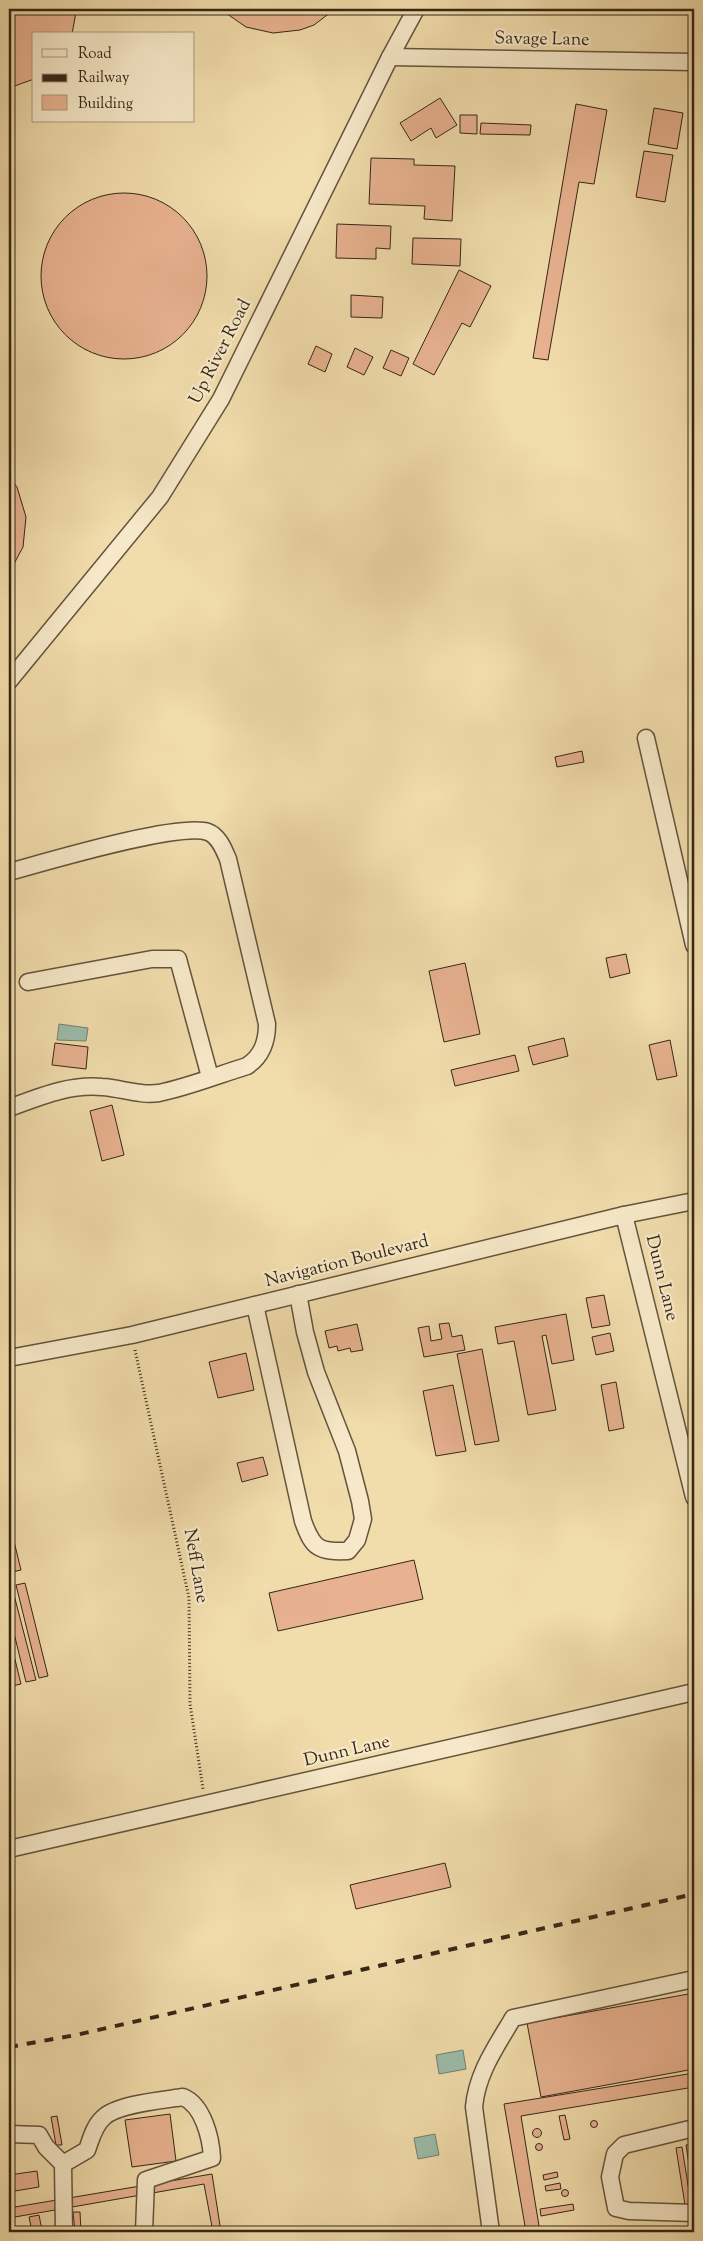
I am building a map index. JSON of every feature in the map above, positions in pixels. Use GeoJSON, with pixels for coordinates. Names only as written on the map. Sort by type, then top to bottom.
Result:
{"type":"FeatureCollection","features":[{"type":"Feature","properties":{"kind":"street","name":"Up River Road"},"geometry":{"type":"LineString","coordinates":[[9,681],[160,497],[221,399],[390,57],[416,9]]}},
{"type":"Feature","properties":{"kind":"street","name":"Savage Lane"},"geometry":{"type":"LineString","coordinates":[[390,57],[694,62]]}},
{"type":"Feature","properties":{"kind":"street"},"geometry":{"type":"LineString","coordinates":[[646,738],[694,945]]}},
{"type":"Feature","properties":{"kind":"street"},"geometry":{"type":"LineString","coordinates":[[9,872],[153,836],[191,830],[209,832],[220,842],[228,859],[268,1024],[267,1036],[257,1060],[247,1066],[159,1093],[140,1094],[101,1087],[60,1090],[9,1108]]}},
{"type":"Feature","properties":{"kind":"street"},"geometry":{"type":"LineString","coordinates":[[28,982],[152,959],[178,959],[210,1077]]}},
{"type":"Feature","properties":{"kind":"street","name":"Navigation Boulevard"},"geometry":{"type":"LineString","coordinates":[[9,1358],[132,1335],[624,1215],[694,1202]]}},
{"type":"Feature","properties":{"kind":"street","name":"Dunn Lane"},"geometry":{"type":"LineString","coordinates":[[624,1215],[694,1497]]}},
{"type":"Feature","properties":{"kind":"street"},"geometry":{"type":"LineString","coordinates":[[255,1305],[303,1521],[309,1538],[317,1547],[328,1551],[348,1551],[357,1540],[363,1519],[360,1501],[347,1451],[316,1372],[305,1332],[298,1294]]}},
{"type":"Feature","properties":{"kind":"street","name":"Dunn Lane"},"geometry":{"type":"LineString","coordinates":[[9,1849],[694,1692]]}},
{"type":"Feature","properties":{"kind":"street"},"geometry":{"type":"LineString","coordinates":[[491,2232],[474,2107],[476,2090],[486,2063],[513,2018],[694,1979]]}},
{"type":"Feature","properties":{"kind":"street"},"geometry":{"type":"LineString","coordinates":[[63,2164],[87,2150],[95,2128],[104,2116],[125,2108],[183,2097],[192,2100],[201,2114],[212,2147],[212,2158],[146,2180],[144,2232]]}},
{"type":"Feature","properties":{"kind":"street"},"geometry":{"type":"LineString","coordinates":[[694,2128],[624,2145],[615,2154],[610,2177],[616,2208],[629,2211],[694,2213]]}},
{"type":"Feature","properties":{"kind":"street"},"geometry":{"type":"LineString","coordinates":[[9,2134],[39,2135],[46,2147],[63,2164],[64,2232]]}},
{"type":"Feature","properties":{"kind":"path","name":"Neff Lane"},"geometry":{"type":"LineString","coordinates":[[132,1335],[190,1598],[190,1704],[206,1805]]}},
{"type":"Feature","properties":{"kind":"shaded area"},"geometry":{"type":"Polygon","coordinates":[[[59,1024],[88,1028],[86,1041],[57,1040],[59,1024]]]}},
{"type":"Feature","properties":{"kind":"shaded area"},"geometry":{"type":"Polygon","coordinates":[[[463,2050],[466,2069],[439,2074],[436,2055],[463,2050]]]}},
{"type":"Feature","properties":{"kind":"shaded area"},"geometry":{"type":"Polygon","coordinates":[[[435,2134],[439,2155],[418,2159],[414,2138],[435,2134]]]}},
{"type":"Feature","properties":{"kind":"building"},"geometry":{"type":"Polygon","coordinates":[[[9,9],[76,9],[72,32],[32,32],[32,80],[9,88],[9,9]]]}},
{"type":"Feature","properties":{"kind":"building"},"geometry":{"type":"Polygon","coordinates":[[[220,9],[335,9],[314,25],[300,30],[273,33],[246,27],[220,9]]]}},
{"type":"Feature","properties":{"kind":"building"},"geometry":{"type":"Polygon","coordinates":[[[440,98],[457,125],[436,138],[431,128],[411,141],[400,123],[440,98]]]}},
{"type":"Feature","properties":{"kind":"building"},"geometry":{"type":"Polygon","coordinates":[[[576,104],[607,110],[594,184],[579,182],[548,360],[533,358],[576,104]]]}},
{"type":"Feature","properties":{"kind":"building"},"geometry":{"type":"Polygon","coordinates":[[[654,108],[683,113],[677,149],[648,144],[654,108]]]}},
{"type":"Feature","properties":{"kind":"building"},"geometry":{"type":"Polygon","coordinates":[[[460,115],[477,115],[477,134],[460,133],[460,115]]]}},
{"type":"Feature","properties":{"kind":"building"},"geometry":{"type":"Polygon","coordinates":[[[481,123],[531,125],[530,135],[480,134],[481,123]]]}},
{"type":"Feature","properties":{"kind":"building"},"geometry":{"type":"Polygon","coordinates":[[[644,151],[673,155],[665,202],[636,197],[644,151]]]}},
{"type":"Feature","properties":{"kind":"building"},"geometry":{"type":"Polygon","coordinates":[[[371,158],[414,159],[414,165],[455,166],[452,221],[424,219],[425,206],[369,204],[371,158]]]}},
{"type":"Feature","properties":{"kind":"building"},"geometry":{"type":"Polygon","coordinates":[[[124,193],[148,197],[163,203],[188,224],[197,237],[203,252],[207,276],[203,300],[197,315],[176,340],[163,349],[148,355],[124,359],[100,355],[85,349],[60,328],[51,315],[45,300],[41,276],[45,252],[51,237],[72,212],[85,203],[100,197],[124,193]]]}},
{"type":"Feature","properties":{"kind":"building"},"geometry":{"type":"Polygon","coordinates":[[[337,224],[391,226],[390,249],[376,248],[376,259],[336,258],[337,224]]]}},
{"type":"Feature","properties":{"kind":"building"},"geometry":{"type":"Polygon","coordinates":[[[413,238],[461,239],[460,266],[412,264],[413,238]]]}},
{"type":"Feature","properties":{"kind":"building"},"geometry":{"type":"Polygon","coordinates":[[[459,270],[491,286],[470,327],[462,323],[434,375],[413,364],[459,270]]]}},
{"type":"Feature","properties":{"kind":"building"},"geometry":{"type":"Polygon","coordinates":[[[351,295],[383,297],[382,318],[351,317],[351,295]]]}},
{"type":"Feature","properties":{"kind":"building"},"geometry":{"type":"Polygon","coordinates":[[[316,346],[332,354],[325,372],[308,364],[316,346]]]}},
{"type":"Feature","properties":{"kind":"building"},"geometry":{"type":"Polygon","coordinates":[[[355,348],[373,357],[364,375],[347,367],[355,348]]]}},
{"type":"Feature","properties":{"kind":"building"},"geometry":{"type":"Polygon","coordinates":[[[391,350],[409,358],[401,376],[383,368],[391,350]]]}},
{"type":"Feature","properties":{"kind":"building"},"geometry":{"type":"Polygon","coordinates":[[[9,477],[17,487],[26,517],[23,547],[9,573],[9,477]]]}},
{"type":"Feature","properties":{"kind":"building"},"geometry":{"type":"Polygon","coordinates":[[[694,734],[694,756],[690,735],[694,734]]]}},
{"type":"Feature","properties":{"kind":"building"},"geometry":{"type":"Polygon","coordinates":[[[582,751],[584,762],[557,767],[555,757],[582,751]]]}},
{"type":"Feature","properties":{"kind":"building"},"geometry":{"type":"Polygon","coordinates":[[[626,954],[630,973],[610,978],[606,958],[626,954]]]}},
{"type":"Feature","properties":{"kind":"building"},"geometry":{"type":"Polygon","coordinates":[[[465,963],[480,1034],[444,1042],[429,971],[465,963]]]}},
{"type":"Feature","properties":{"kind":"building"},"geometry":{"type":"Polygon","coordinates":[[[564,1038],[568,1056],[533,1065],[528,1047],[564,1038]]]}},
{"type":"Feature","properties":{"kind":"building"},"geometry":{"type":"Polygon","coordinates":[[[670,1040],[677,1076],[657,1080],[649,1045],[670,1040]]]}},
{"type":"Feature","properties":{"kind":"building"},"geometry":{"type":"Polygon","coordinates":[[[55,1043],[88,1047],[86,1069],[52,1065],[55,1043]]]}},
{"type":"Feature","properties":{"kind":"building"},"geometry":{"type":"Polygon","coordinates":[[[515,1055],[519,1071],[455,1086],[451,1070],[515,1055]]]}},
{"type":"Feature","properties":{"kind":"building"},"geometry":{"type":"Polygon","coordinates":[[[112,1105],[124,1155],[102,1161],[90,1111],[112,1105]]]}},
{"type":"Feature","properties":{"kind":"building"},"geometry":{"type":"Polygon","coordinates":[[[604,1295],[610,1325],[592,1328],[586,1298],[604,1295]]]}},
{"type":"Feature","properties":{"kind":"building"},"geometry":{"type":"Polygon","coordinates":[[[566,1314],[574,1360],[552,1364],[546,1335],[542,1336],[556,1410],[528,1415],[514,1341],[498,1344],[495,1327],[566,1314]]]}},
{"type":"Feature","properties":{"kind":"building"},"geometry":{"type":"Polygon","coordinates":[[[449,1323],[452,1337],[462,1335],[465,1350],[424,1357],[418,1328],[429,1326],[431,1341],[442,1339],[439,1324],[449,1323]]]}},
{"type":"Feature","properties":{"kind":"building"},"geometry":{"type":"Polygon","coordinates":[[[357,1324],[363,1350],[351,1352],[350,1348],[338,1351],[337,1346],[329,1348],[325,1331],[357,1324]]]}},
{"type":"Feature","properties":{"kind":"building"},"geometry":{"type":"Polygon","coordinates":[[[610,1333],[614,1351],[596,1355],[592,1337],[610,1333]]]}},
{"type":"Feature","properties":{"kind":"building"},"geometry":{"type":"Polygon","coordinates":[[[482,1349],[499,1441],[475,1445],[457,1354],[482,1349]]]}},
{"type":"Feature","properties":{"kind":"building"},"geometry":{"type":"Polygon","coordinates":[[[246,1353],[254,1390],[218,1398],[209,1362],[246,1353]]]}},
{"type":"Feature","properties":{"kind":"building"},"geometry":{"type":"Polygon","coordinates":[[[616,1382],[624,1428],[609,1431],[601,1385],[616,1382]]]}},
{"type":"Feature","properties":{"kind":"building"},"geometry":{"type":"Polygon","coordinates":[[[453,1385],[466,1451],[436,1456],[423,1391],[453,1385]]]}},
{"type":"Feature","properties":{"kind":"building"},"geometry":{"type":"Polygon","coordinates":[[[263,1457],[268,1475],[242,1482],[237,1463],[263,1457]]]}},
{"type":"Feature","properties":{"kind":"building"},"geometry":{"type":"Polygon","coordinates":[[[9,1521],[21,1570],[12,1572],[9,1559],[9,1521]]]}},
{"type":"Feature","properties":{"kind":"building"},"geometry":{"type":"Polygon","coordinates":[[[414,1560],[423,1599],[278,1631],[269,1593],[414,1560]]]}},
{"type":"Feature","properties":{"kind":"building"},"geometry":{"type":"Polygon","coordinates":[[[25,1583],[48,1676],[39,1678],[16,1585],[25,1583]]]}},
{"type":"Feature","properties":{"kind":"building"},"geometry":{"type":"Polygon","coordinates":[[[12,1587],[36,1680],[26,1682],[9,1613],[9,1588],[12,1587]]]}},
{"type":"Feature","properties":{"kind":"building"},"geometry":{"type":"Polygon","coordinates":[[[9,1635],[21,1684],[12,1686],[9,1673],[9,1635]]]}},
{"type":"Feature","properties":{"kind":"building"},"geometry":{"type":"Polygon","coordinates":[[[445,1863],[451,1887],[356,1909],[350,1885],[445,1863]]]}},
{"type":"Feature","properties":{"kind":"building"},"geometry":{"type":"Polygon","coordinates":[[[694,1993],[694,2069],[541,2097],[527,2023],[694,1993]]]}},
{"type":"Feature","properties":{"kind":"building"},"geometry":{"type":"Polygon","coordinates":[[[694,2073],[694,2087],[521,2116],[540,2232],[526,2232],[504,2104],[694,2073]]]}},
{"type":"Feature","properties":{"kind":"building"},"geometry":{"type":"Polygon","coordinates":[[[170,2114],[176,2161],[132,2167],[125,2120],[170,2114]]]}},
{"type":"Feature","properties":{"kind":"building"},"geometry":{"type":"Polygon","coordinates":[[[565,2115],[570,2139],[564,2140],[559,2116],[565,2115]]]}},
{"type":"Feature","properties":{"kind":"building"},"geometry":{"type":"Polygon","coordinates":[[[57,2116],[62,2145],[56,2145],[51,2117],[57,2116]]]}},
{"type":"Feature","properties":{"kind":"building"},"geometry":{"type":"Polygon","coordinates":[[[594,2120],[598,2124],[594,2128],[590,2124],[594,2120]]]}},
{"type":"Feature","properties":{"kind":"building"},"geometry":{"type":"Polygon","coordinates":[[[537,2128],[542,2133],[537,2138],[532,2133],[537,2128]]]}},
{"type":"Feature","properties":{"kind":"building"},"geometry":{"type":"Polygon","coordinates":[[[539,2143],[543,2147],[539,2151],[535,2147],[539,2143]]]}},
{"type":"Feature","properties":{"kind":"building"},"geometry":{"type":"Polygon","coordinates":[[[693,2144],[694,2154],[694,2199],[686,2145],[693,2144]]]}},
{"type":"Feature","properties":{"kind":"building"},"geometry":{"type":"Polygon","coordinates":[[[682,2147],[691,2204],[685,2205],[676,2148],[682,2147]]]}},
{"type":"Feature","properties":{"kind":"building"},"geometry":{"type":"Polygon","coordinates":[[[37,2171],[39,2187],[9,2192],[9,2175],[37,2171]]]}},
{"type":"Feature","properties":{"kind":"building"},"geometry":{"type":"Polygon","coordinates":[[[557,2172],[558,2177],[544,2180],[543,2175],[557,2172]]]}},
{"type":"Feature","properties":{"kind":"building"},"geometry":{"type":"Polygon","coordinates":[[[212,2174],[221,2232],[213,2232],[204,2184],[9,2218],[9,2208],[212,2174]]]}},
{"type":"Feature","properties":{"kind":"building"},"geometry":{"type":"Polygon","coordinates":[[[560,2183],[561,2189],[546,2191],[545,2186],[560,2183]]]}},
{"type":"Feature","properties":{"kind":"building"},"geometry":{"type":"Polygon","coordinates":[[[565,2189],[569,2193],[565,2197],[561,2193],[565,2189]]]}},
{"type":"Feature","properties":{"kind":"building"},"geometry":{"type":"Polygon","coordinates":[[[573,2204],[574,2210],[541,2216],[540,2209],[573,2204]]]}},
{"type":"Feature","properties":{"kind":"building"},"geometry":{"type":"Polygon","coordinates":[[[73,2212],[80,2212],[81,2232],[75,2232],[73,2212]]]}},
{"type":"Feature","properties":{"kind":"building"},"geometry":{"type":"Polygon","coordinates":[[[39,2215],[42,2230],[32,2231],[29,2217],[39,2215]]]}},
{"type":"Feature","properties":{"kind":"railway"},"geometry":{"type":"LineString","coordinates":[[9,2047],[76,2035],[694,1894]]}}]}
